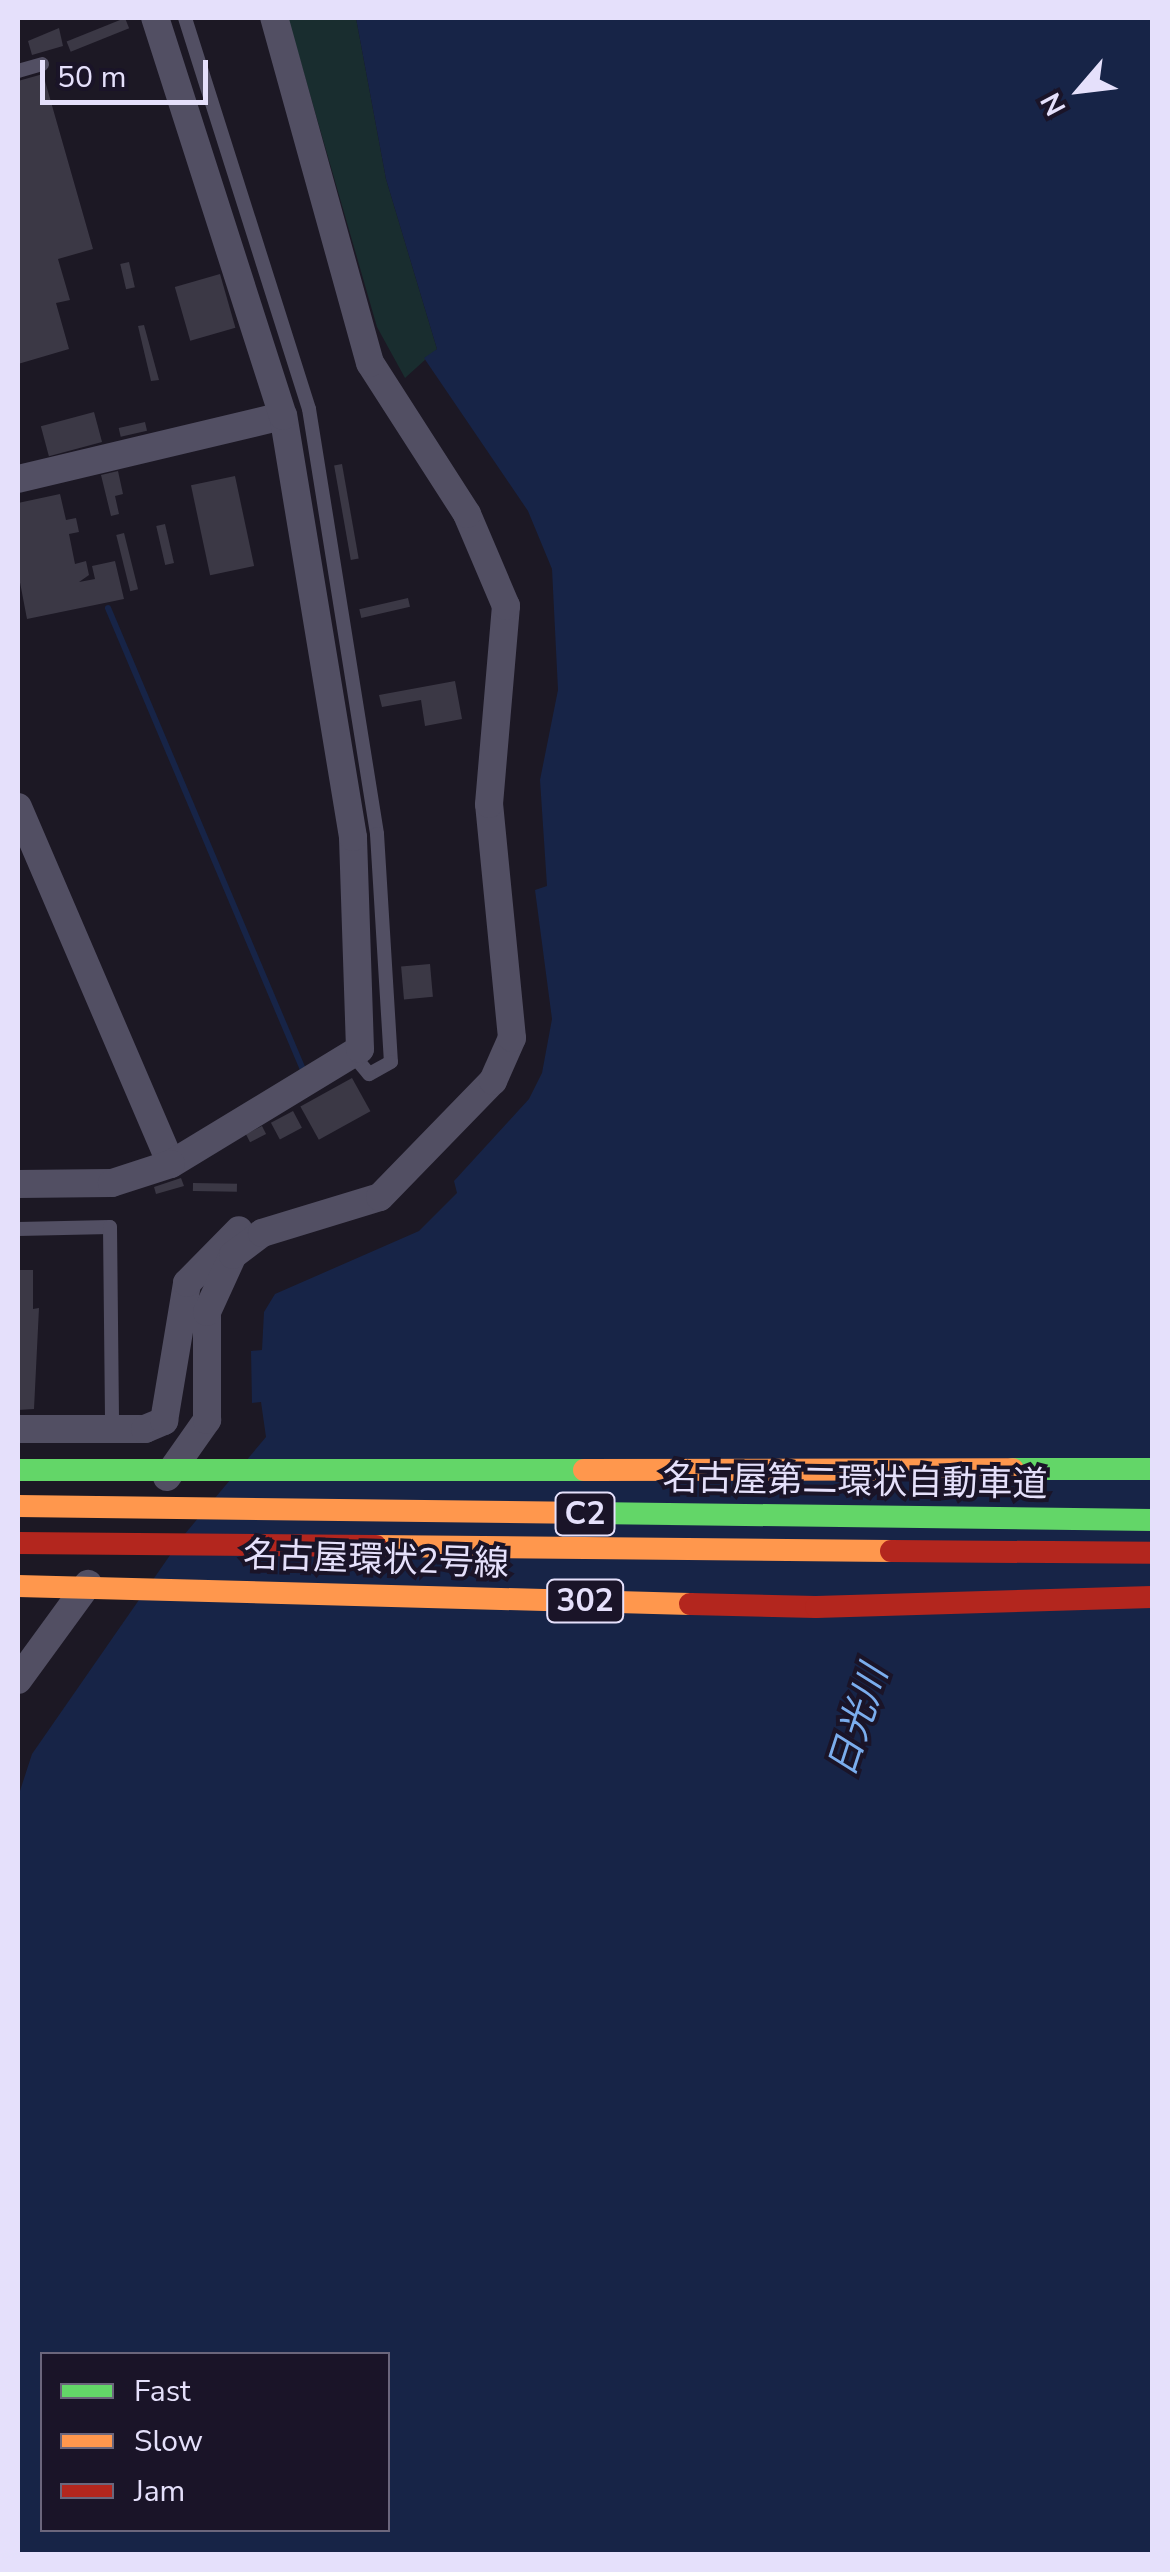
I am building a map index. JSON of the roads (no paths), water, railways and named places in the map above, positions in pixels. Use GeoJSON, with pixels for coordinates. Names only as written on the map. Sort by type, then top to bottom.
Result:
{"type":"FeatureCollection","features":[{"type":"Feature","properties":{"kind":"highway"},"geometry":{"type":"LineString","coordinates":[[18,1470],[1152,1469]]}},
{"type":"Feature","properties":{"kind":"highway","name":"名古屋第二環状自動車道"},"geometry":{"type":"LineString","coordinates":[[18,1506],[1152,1520]]}},
{"type":"Feature","properties":{"kind":"highway","name":"名古屋第二環状自動車道"},"geometry":{"type":"LineString","coordinates":[[18,1543],[1152,1553]]}},
{"type":"Feature","properties":{"kind":"highway","name":"名古屋環状2号線"},"geometry":{"type":"LineString","coordinates":[[18,1586],[816,1607],[1152,1598]]}},
{"type":"Feature","properties":{"kind":"street"},"geometry":{"type":"LineString","coordinates":[[18,1184],[112,1183],[171,1164],[360,1049],[353,837],[296,412],[155,18]]}},
{"type":"Feature","properties":{"kind":"street"},"geometry":{"type":"LineString","coordinates":[[18,1680],[208,1420],[207,1312],[220,1273],[262,1233],[380,1196],[412,1168],[493,1081],[512,1038],[513,1003],[490,804],[506,606],[467,514],[370,363],[274,18]]}},
{"type":"Feature","properties":{"kind":"street"},"geometry":{"type":"LineString","coordinates":[[18,479],[296,412]]}},
{"type":"Feature","properties":{"kind":"street"},"geometry":{"type":"LineString","coordinates":[[18,807],[171,1164]]}},
{"type":"Feature","properties":{"kind":"street"},"geometry":{"type":"LineString","coordinates":[[18,1429],[112,1430],[164,1421],[179,1311],[202,1261],[244,1228],[285,1227]]}},
{"type":"Feature","properties":{"kind":"lane"},"geometry":{"type":"LineString","coordinates":[[185,18],[296,412]]}},
{"type":"Feature","properties":{"kind":"lane"},"geometry":{"type":"LineString","coordinates":[[18,71],[42,64]]}},
{"type":"Feature","properties":{"kind":"lane"},"geometry":{"type":"LineString","coordinates":[[18,1229],[110,1227],[112,1430]]}},
{"type":"Feature","properties":{"kind":"water","name":"日光川"},"geometry":{"type":"Polygon","coordinates":[[[356,18],[1152,18],[1152,2554],[18,2554],[18,1797],[32,1754],[184,1535],[266,1437],[261,1402],[252,1403],[251,1351],[262,1350],[264,1312],[275,1294],[419,1231],[457,1193],[454,1181],[529,1099],[542,1073],[552,1019],[535,890],[547,886],[540,780],[558,690],[552,569],[528,511],[424,358],[437,349],[386,179],[356,18]]]}},
{"type":"Feature","properties":{"kind":"waterway"},"geometry":{"type":"LineString","coordinates":[[108,608],[304,1072]]}}]}
